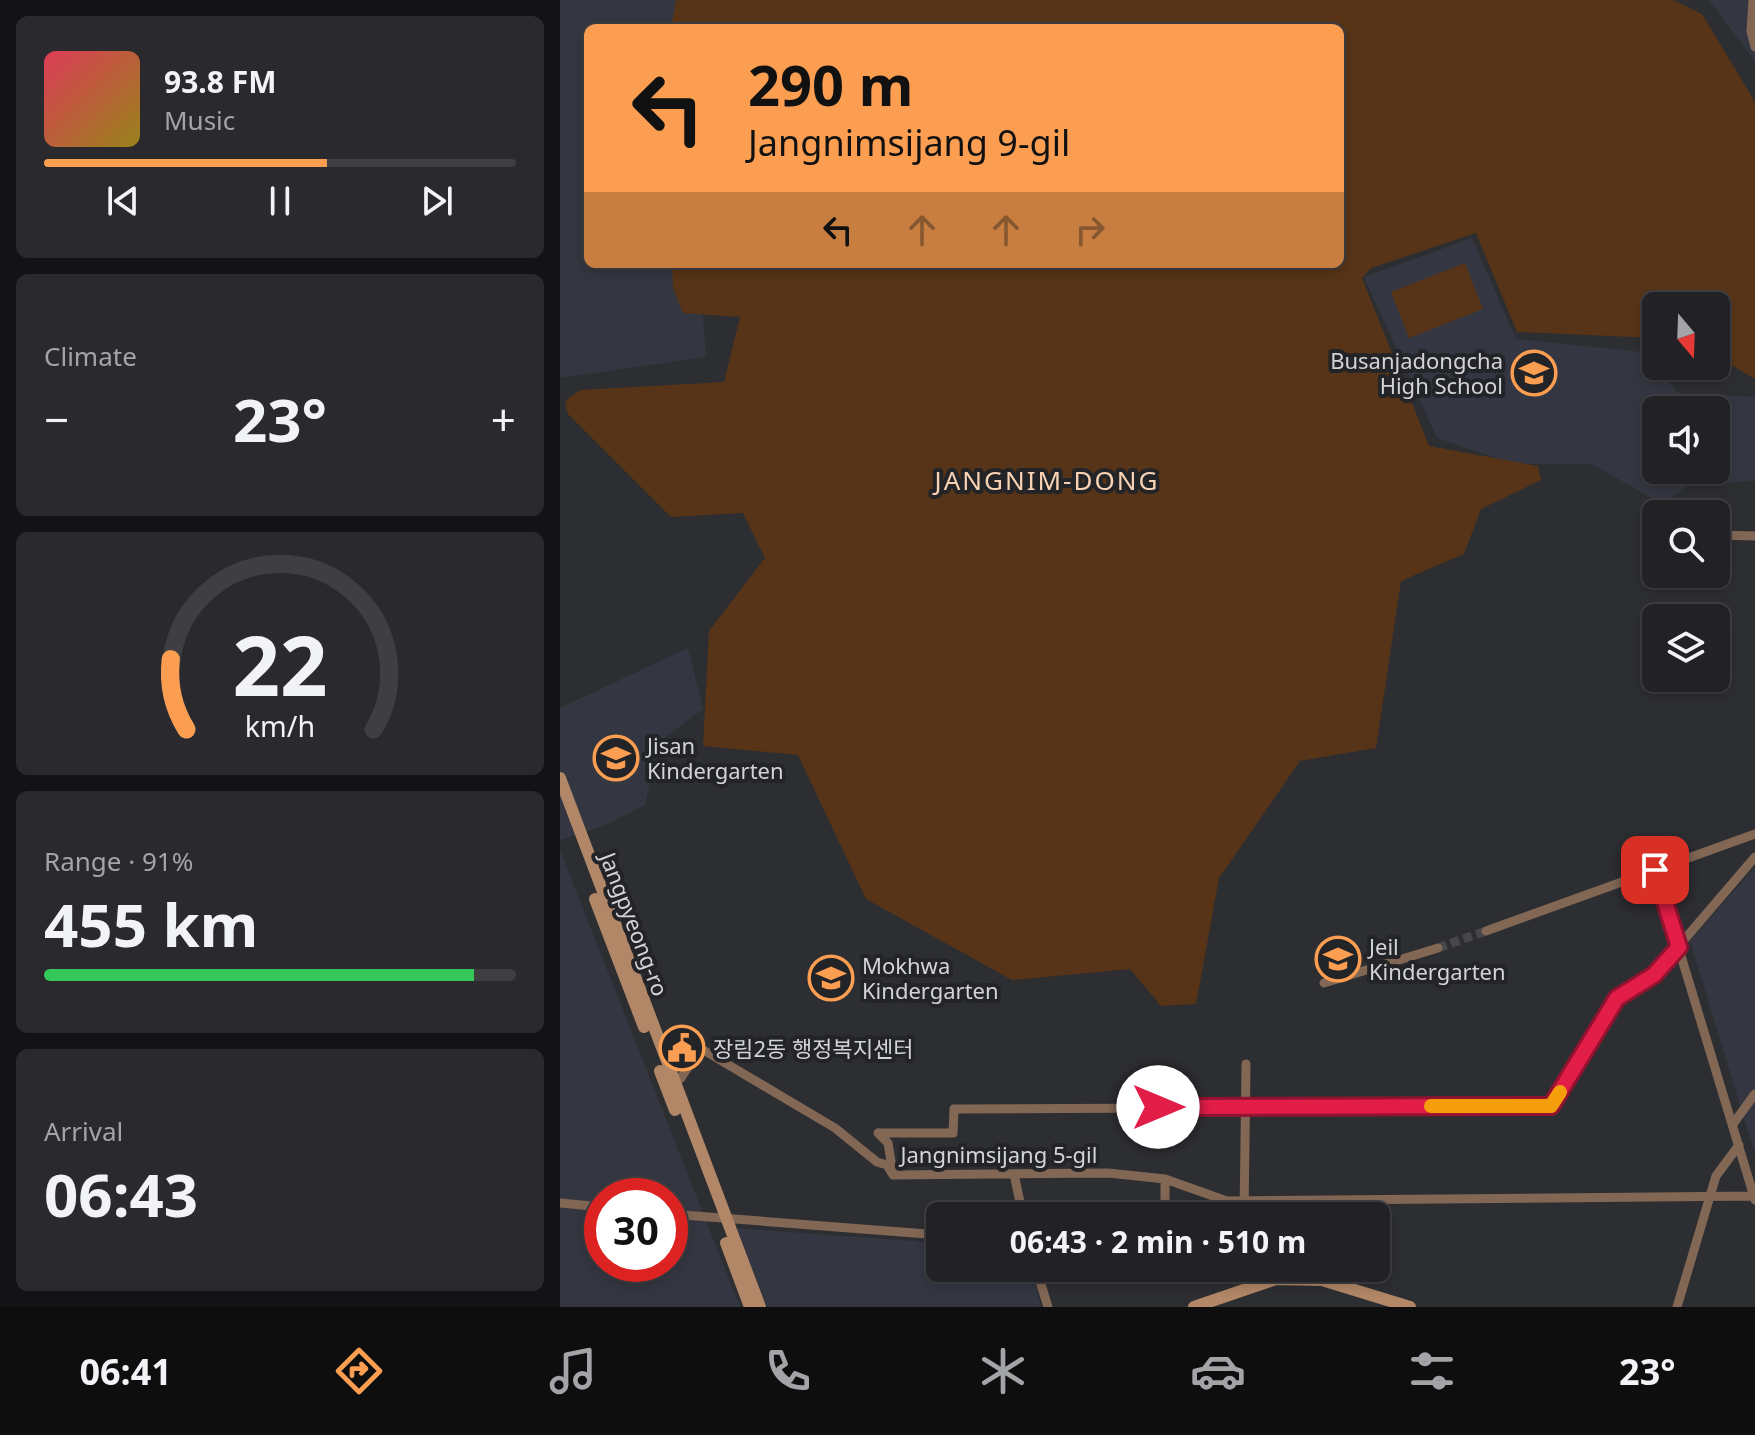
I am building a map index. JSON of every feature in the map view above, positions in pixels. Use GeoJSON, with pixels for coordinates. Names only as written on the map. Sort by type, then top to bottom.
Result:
{"type":"FeatureCollection","features":[{"type":"Feature","properties":{"kind":"street"},"geometry":{"type":"LineString","coordinates":[[1753,0],[1751,31],[1755,47]]}},
{"type":"Feature","properties":{"kind":"street"},"geometry":{"type":"LineString","coordinates":[[1730,535],[1755,536]]}},
{"type":"Feature","properties":{"kind":"street","name":"Jangpyeong-ro"},"geometry":{"type":"LineString","coordinates":[[560,778],[599,897]]}},
{"type":"Feature","properties":{"kind":"street","name":"Jangpyeong-ro"},"geometry":{"type":"LineString","coordinates":[[560,801],[690,1136],[750,1307]]}},
{"type":"Feature","properties":{"kind":"street"},"geometry":{"type":"LineString","coordinates":[[1486,931],[1755,834]]}},
{"type":"Feature","properties":{"kind":"street"},"geometry":{"type":"LineString","coordinates":[[893,1175],[888,1143],[878,1133],[953,1133],[954,1109],[1551,1106],[1617,998],[1654,975],[1755,857]]}},
{"type":"Feature","properties":{"kind":"street"},"geometry":{"type":"LineString","coordinates":[[1655,870],[1754,1199]]}},
{"type":"Feature","properties":{"kind":"street"},"geometry":{"type":"LineString","coordinates":[[1324,983],[1438,948]]}},
{"type":"Feature","properties":{"kind":"street","name":"Jangnimsijang 5-gil"},"geometry":{"type":"LineString","coordinates":[[669,1082],[681,1078],[700,1048],[835,1128],[877,1162],[887,1165],[893,1175],[1108,1173],[1165,1179],[1227,1201],[1754,1199]]}},
{"type":"Feature","properties":{"kind":"street"},"geometry":{"type":"LineString","coordinates":[[1245,1201],[1246,1064]]}},
{"type":"Feature","properties":{"kind":"street"},"geometry":{"type":"LineString","coordinates":[[1733,1124],[1755,1094]]}},
{"type":"Feature","properties":{"kind":"street"},"geometry":{"type":"LineString","coordinates":[[1677,1307],[1716,1176],[1739,1145]]}},
{"type":"Feature","properties":{"kind":"street"},"geometry":{"type":"LineString","coordinates":[[1014,1174],[1020,1202]]}},
{"type":"Feature","properties":{"kind":"street"},"geometry":{"type":"LineString","coordinates":[[1165,1179],[1165,1202]]}},
{"type":"Feature","properties":{"kind":"street"},"geometry":{"type":"LineString","coordinates":[[560,1203],[584,1205]]}},
{"type":"Feature","properties":{"kind":"street"},"geometry":{"type":"LineString","coordinates":[[688,1216],[926,1234]]}},
{"type":"Feature","properties":{"kind":"street","name":"Jangpyeong-ro"},"geometry":{"type":"LineString","coordinates":[[721,1219],[760,1307]]}},
{"type":"Feature","properties":{"kind":"street"},"geometry":{"type":"LineString","coordinates":[[1040,1282],[1048,1307]]}},
{"type":"Feature","properties":{"kind":"street"},"geometry":{"type":"LineString","coordinates":[[1194,1307],[1267,1282]]}},
{"type":"Feature","properties":{"kind":"street"},"geometry":{"type":"LineString","coordinates":[[1329,1282],[1410,1307]]}},
{"type":"Feature","properties":{"kind":"shaded area"},"geometry":{"type":"Polygon","coordinates":[[[560,0],[678,0],[680,24],[584,24],[584,268],[699,268],[706,357],[560,378],[560,0]]]}},
{"type":"Feature","properties":{"kind":"shaded area"},"geometry":{"type":"Polygon","coordinates":[[[676,0],[1673,0],[1702,14],[1755,102],[1755,379],[1730,364],[1730,292],[1642,292],[1642,337],[1517,332],[1476,233],[1371,268],[1362,278],[1429,446],[1538,466],[1541,480],[1481,509],[1464,554],[1401,581],[1376,748],[1300,761],[1219,878],[1196,1004],[1161,1006],[1130,969],[1012,980],[866,899],[798,755],[703,746],[709,631],[765,558],[743,513],[671,517],[568,414],[565,401],[580,390],[724,382],[740,317],[683,313],[673,288],[672,268],[1344,268],[1344,24],[672,24],[676,0]]]}},
{"type":"Feature","properties":{"kind":"shaded area"},"geometry":{"type":"Polygon","coordinates":[[[1709,0],[1755,0],[1755,61],[1709,0]]]}},
{"type":"Feature","properties":{"kind":"shaded area","name":"Busanjadongcha High School"},"geometry":{"type":"Polygon","coordinates":[[[1472,238],[1516,339],[1642,352],[1642,380],[1667,380],[1678,393],[1755,397],[1755,481],[1730,482],[1730,396],[1642,396],[1642,484],[1705,484],[1688,485],[1670,500],[1655,500],[1592,464],[1514,464],[1437,438],[1364,277],[1472,238]]]}},
{"type":"Feature","properties":{"kind":"shaded area"},"geometry":{"type":"Polygon","coordinates":[[[1465,263],[1483,309],[1409,338],[1391,292],[1465,263]]]}},
{"type":"Feature","properties":{"kind":"shaded area"},"geometry":{"type":"Polygon","coordinates":[[[688,648],[703,709],[658,743],[645,805],[603,826],[560,840],[560,708],[688,648]]]}},
{"type":"Feature","properties":{"kind":"shaded area"},"geometry":{"type":"Polygon","coordinates":[[[560,850],[740,1307],[560,1307],[560,850]]]}},
{"type":"Feature","properties":{"kind":"shaded area"},"geometry":{"type":"Polygon","coordinates":[[[1755,867],[1755,1154],[1690,941],[1755,867]]]}},
{"type":"Feature","properties":{"kind":"shaded area"},"geometry":{"type":"Polygon","coordinates":[[[735,1228],[926,1242],[926,1282],[1035,1282],[1041,1307],[767,1307],[735,1228]]]}},
{"type":"Feature","properties":{"kind":"tunnel"},"geometry":{"type":"LineString","coordinates":[[1438,948],[1486,931]]}},
{"type":"Feature","properties":{"kind":"slow traffic"},"geometry":{"type":"LineString","coordinates":[[1431,1106],[1551,1106],[1560,1092]]}},
{"type":"Feature","properties":{"kind":"place","name":"Busanjadongcha High School"},"geometry":{"type":"Point","coordinates":[1534,373]}},
{"type":"Feature","properties":{"kind":"place","name":"Jisan Kindergarten"},"geometry":{"type":"Point","coordinates":[616,758]}},
{"type":"Feature","properties":{"kind":"place","name":"Jeil Kindergarten"},"geometry":{"type":"Point","coordinates":[1338,959]}},
{"type":"Feature","properties":{"kind":"place","name":"Mokhwa Kindergarten"},"geometry":{"type":"Point","coordinates":[831,978]}},
{"type":"Feature","properties":{"kind":"place","name":"장림2동 행정복지센터"},"geometry":{"type":"Point","coordinates":[682,1048]}},
{"type":"Feature","properties":{"kind":"district","name":"JANGNIM-DONG"},"geometry":{"type":"Point","coordinates":[1047,480]}},
{"type":"Feature","properties":{"kind":"route"},"geometry":{"type":"LineString","coordinates":[[1158,1107],[1551,1106],[1617,998],[1654,975],[1679,947],[1655,870]]}}]}
